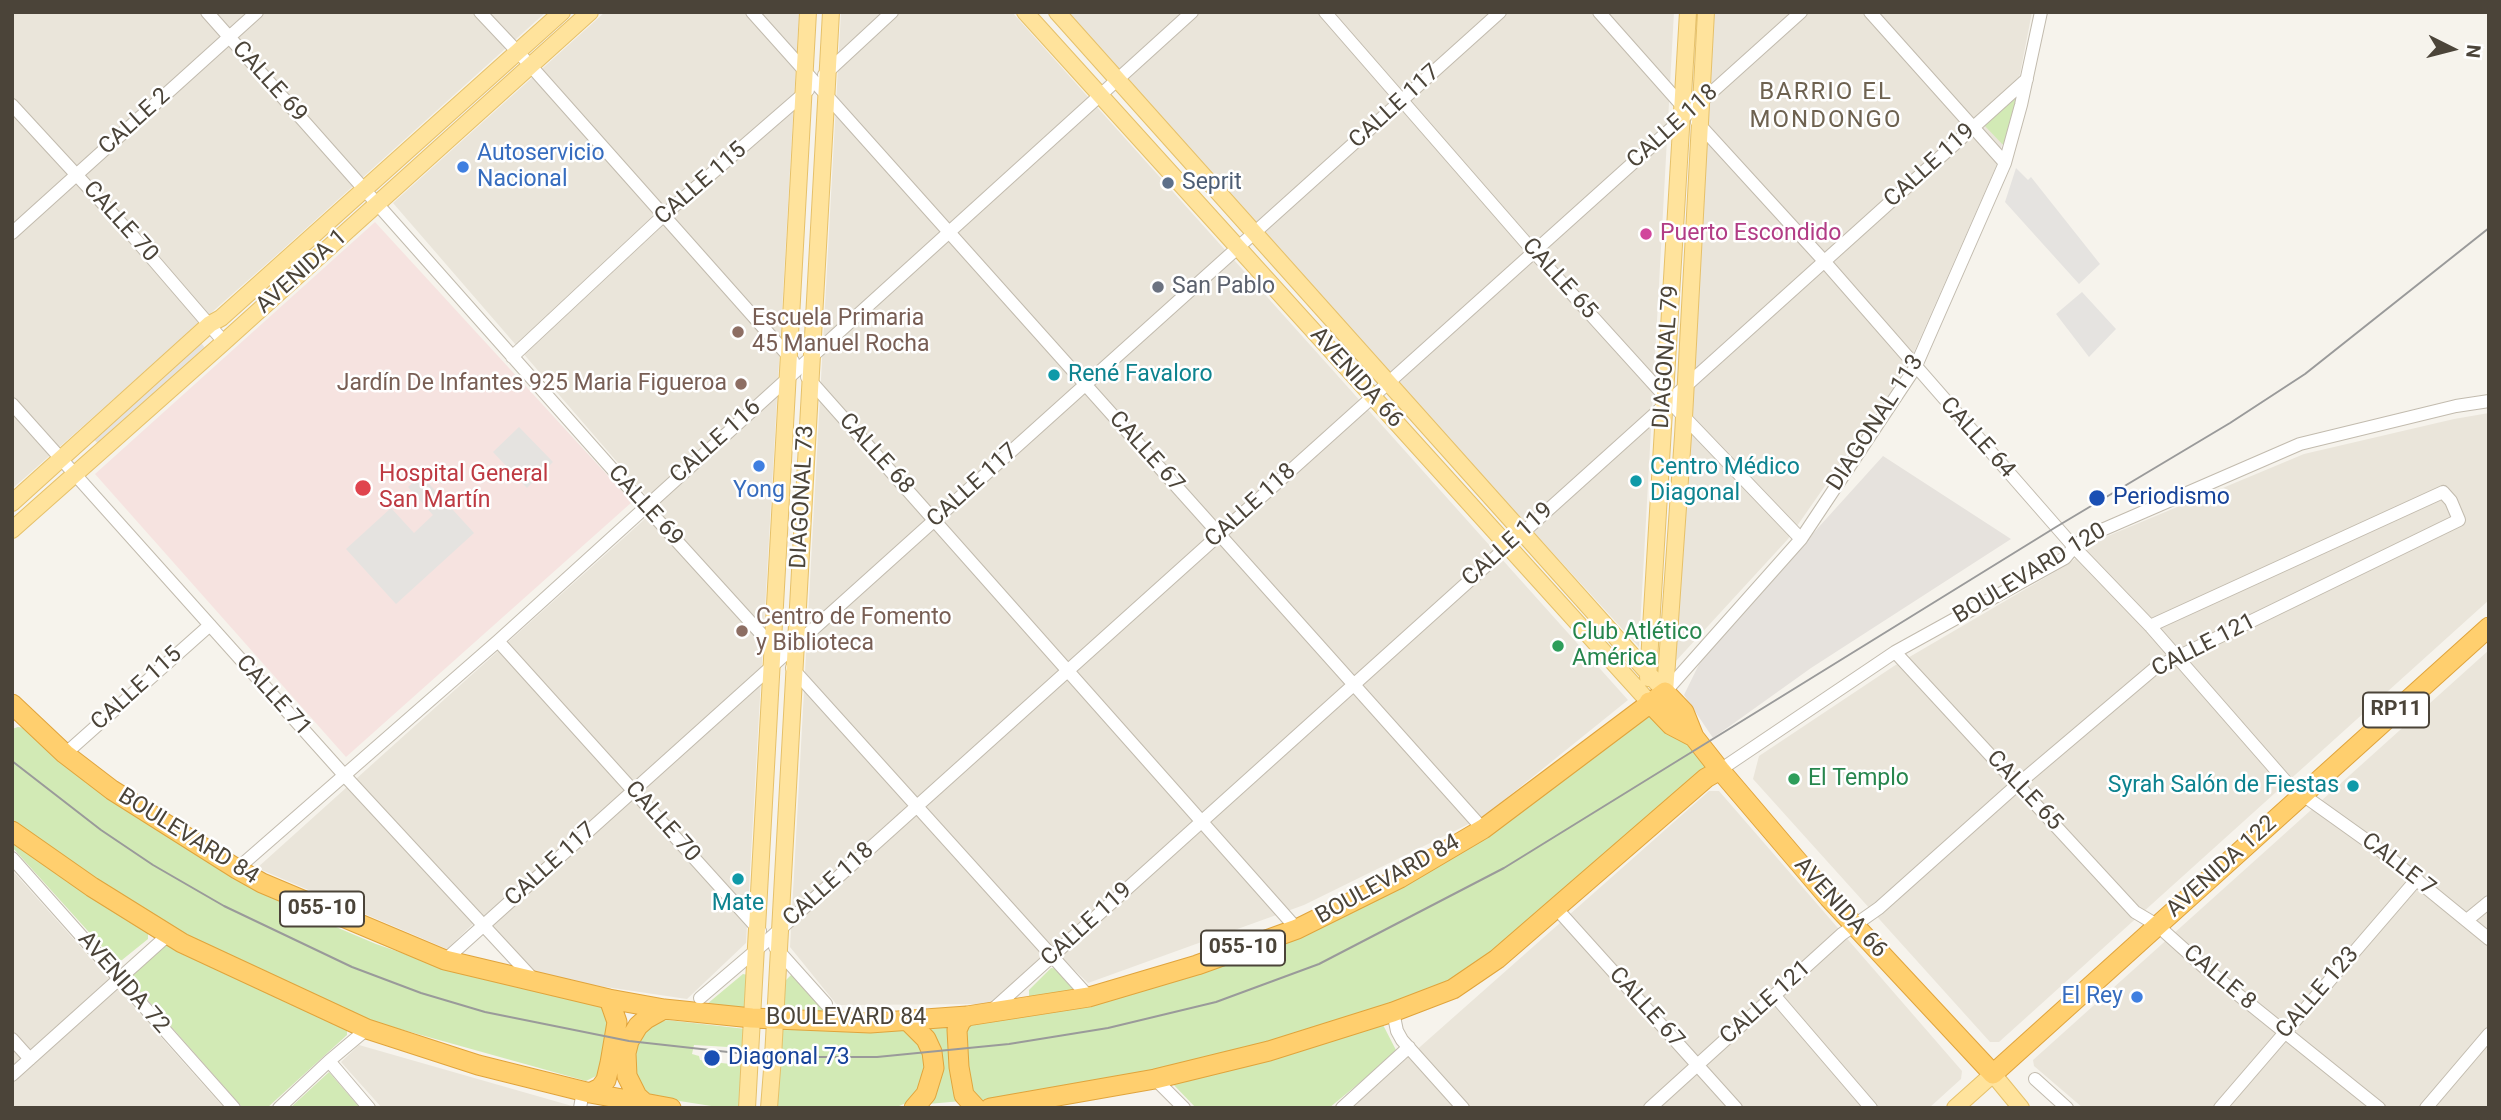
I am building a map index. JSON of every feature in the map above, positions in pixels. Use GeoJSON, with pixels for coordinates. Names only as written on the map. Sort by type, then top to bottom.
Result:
{"type":"FeatureCollection","features":[{"type":"Feature","properties":{"kind":"highway","name":"AVENIDA 122"},"geometry":{"type":"LineString","coordinates":[[1993,1074],[2489,627]]}},
{"type":"Feature","properties":{"kind":"highway","name":"AVENIDA 66"},"geometry":{"type":"LineString","coordinates":[[1657,697],[1671,725],[1694,737],[1720,771],[1854,926],[1993,1074]]}},
{"type":"Feature","properties":{"kind":"highway","name":"BOULEVARD 84"},"geometry":{"type":"LineString","coordinates":[[65,754],[131,803],[237,870],[445,960],[609,999],[664,1009],[752,1018],[862,1023],[909,1022],[967,1016],[1089,996],[1197,965],[1297,929],[1400,878],[1483,829],[1657,697]]}},
{"type":"Feature","properties":{"kind":"highway","name":"055-10"},"geometry":{"type":"LineString","coordinates":[[12,705],[21,722],[65,754]]}},
{"type":"Feature","properties":{"kind":"highway"},"geometry":{"type":"LineString","coordinates":[[990,1108],[1155,1079],[1269,1051],[1393,1012],[1453,989],[1497,959],[1706,778],[1720,771]]}},
{"type":"Feature","properties":{"kind":"highway"},"geometry":{"type":"LineString","coordinates":[[12,831],[92,887],[168,935],[367,1029],[584,1097],[671,1108]]}},
{"type":"Feature","properties":{"kind":"highway"},"geometry":{"type":"LineString","coordinates":[[584,1097],[600,1088],[606,1080],[617,1022],[609,999]]}},
{"type":"Feature","properties":{"kind":"highway"},"geometry":{"type":"LineString","coordinates":[[646,1104],[638,1096],[627,1076],[626,1053],[629,1041],[638,1026],[664,1009]]}},
{"type":"Feature","properties":{"kind":"highway"},"geometry":{"type":"LineString","coordinates":[[967,1016],[957,1030],[959,1067],[964,1095],[976,1108]]}},
{"type":"Feature","properties":{"kind":"highway"},"geometry":{"type":"LineString","coordinates":[[909,1022],[926,1039],[932,1052],[934,1068],[926,1094],[914,1108]]}},
{"type":"Feature","properties":{"kind":"main road","name":"AVENIDA 1"},"geometry":{"type":"LineString","coordinates":[[12,503],[562,12]]}},
{"type":"Feature","properties":{"kind":"main road","name":"AVENIDA 1"},"geometry":{"type":"LineString","coordinates":[[12,530],[590,12]]}},
{"type":"Feature","properties":{"kind":"main road","name":"DIAGONAL 73"},"geometry":{"type":"LineString","coordinates":[[808,12],[818,80]]}},
{"type":"Feature","properties":{"kind":"main road","name":"DIAGONAL 73"},"geometry":{"type":"LineString","coordinates":[[769,1108],[775,1019],[775,940],[794,670],[810,380],[818,80],[831,12]]}},
{"type":"Feature","properties":{"kind":"main road","name":"AVENIDA 66"},"geometry":{"type":"LineString","coordinates":[[1025,12],[1508,545],[1657,697]]}},
{"type":"Feature","properties":{"kind":"main road","name":"AVENIDA 66"},"geometry":{"type":"LineString","coordinates":[[1057,12],[1648,673]]}},
{"type":"Feature","properties":{"kind":"main road","name":"DIAGONAL 79"},"geometry":{"type":"LineString","coordinates":[[1657,697],[1686,386],[1691,113],[1688,12]]}},
{"type":"Feature","properties":{"kind":"main road","name":"DIAGONAL 79"},"geometry":{"type":"LineString","coordinates":[[1657,697],[1648,673],[1665,401],[1691,113],[1706,12]]}},
{"type":"Feature","properties":{"kind":"main road","name":"DIAGONAL 73"},"geometry":{"type":"LineString","coordinates":[[747,1108],[776,657],[803,94],[818,80]]}},
{"type":"Feature","properties":{"kind":"main road","name":"AVENIDA 122"},"geometry":{"type":"LineString","coordinates":[[1955,1108],[1993,1074]]}},
{"type":"Feature","properties":{"kind":"main road"},"geometry":{"type":"LineString","coordinates":[[1993,1074],[2021,1108]]}},
{"type":"Feature","properties":{"kind":"street","name":"CALLE 69"},"geometry":{"type":"LineString","coordinates":[[207,12],[776,657],[794,670],[1089,996]]}},
{"type":"Feature","properties":{"kind":"street","name":"CALLE 2"},"geometry":{"type":"LineString","coordinates":[[12,233],[257,12]]}},
{"type":"Feature","properties":{"kind":"street","name":"CALLE 68"},"geometry":{"type":"LineString","coordinates":[[480,12],[664,215],[792,367],[810,380],[1297,929]]}},
{"type":"Feature","properties":{"kind":"street","name":"CALLE 67"},"geometry":{"type":"LineString","coordinates":[[752,12],[818,80],[949,232],[1483,829]]}},
{"type":"Feature","properties":{"kind":"street"},"geometry":{"type":"LineString","coordinates":[[818,80],[892,12]]}},
{"type":"Feature","properties":{"kind":"street","name":"CALLE 116"},"geometry":{"type":"LineString","coordinates":[[237,870],[498,641],[792,367],[811,356],[1192,12]]}},
{"type":"Feature","properties":{"kind":"street","name":"CALLE 65"},"geometry":{"type":"LineString","coordinates":[[1325,12],[1665,401],[1801,538]]}},
{"type":"Feature","properties":{"kind":"street","name":"CALLE 117"},"geometry":{"type":"LineString","coordinates":[[445,960],[634,791],[776,657],[795,646],[1500,12]]}},
{"type":"Feature","properties":{"kind":"street","name":"CALLE 64"},"geometry":{"type":"LineString","coordinates":[[1599,12],[1824,261],[2074,547],[2150,626],[2289,785],[2305,795]]}},
{"type":"Feature","properties":{"kind":"street","name":"CALLE 118"},"geometry":{"type":"LineString","coordinates":[[700,998],[756,951],[775,940],[917,806],[1801,12]]}},
{"type":"Feature","properties":{"kind":"street"},"geometry":{"type":"LineString","coordinates":[[1870,12],[2005,163]]}},
{"type":"Feature","properties":{"kind":"street","name":"DIAGONAL 113"},"geometry":{"type":"LineString","coordinates":[[1657,697],[1801,538],[1915,368],[2005,163],[2013,139],[2041,12]]}},
{"type":"Feature","properties":{"kind":"street","name":"CALLE 119"},"geometry":{"type":"LineString","coordinates":[[990,1012],[1665,401],[1686,386],[2027,79]]}},
{"type":"Feature","properties":{"kind":"street","name":"CALLE 115"},"geometry":{"type":"LineString","coordinates":[[512,357],[664,215],[803,94]]}},
{"type":"Feature","properties":{"kind":"street","name":"CALLE 70"},"geometry":{"type":"LineString","coordinates":[[12,105],[224,342]]}},
{"type":"Feature","properties":{"kind":"street","name":"BOULEVARD 120"},"geometry":{"type":"LineString","coordinates":[[1720,771],[1895,652],[2065,558],[2088,536],[2300,444],[2489,401]]}},
{"type":"Feature","properties":{"kind":"street","name":"CALLE 71"},"geometry":{"type":"LineString","coordinates":[[12,404],[345,776],[538,983]]}},
{"type":"Feature","properties":{"kind":"street","name":"CALLE 121"},"geometry":{"type":"LineString","coordinates":[[1650,1108],[1773,995],[1879,908],[2155,668],[2459,520],[2451,501],[2443,492],[2150,626]]}},
{"type":"Feature","properties":{"kind":"street","name":"CALLE 115"},"geometry":{"type":"LineString","coordinates":[[65,754],[210,625]]}},
{"type":"Feature","properties":{"kind":"street","name":"CALLE 70"},"geometry":{"type":"LineString","coordinates":[[498,641],[757,927],[775,940],[826,1004]]}},
{"type":"Feature","properties":{"kind":"street","name":"CALLE 65"},"geometry":{"type":"LineString","coordinates":[[1895,652],[2135,912],[2157,925]]}},
{"type":"Feature","properties":{"kind":"street","name":"CALLE 7"},"geometry":{"type":"LineString","coordinates":[[2305,795],[2417,879],[2489,939]]}},
{"type":"Feature","properties":{"kind":"street","name":"AVENIDA 72"},"geometry":{"type":"LineString","coordinates":[[12,858],[234,1108]]}},
{"type":"Feature","properties":{"kind":"street","name":"CALLE 123"},"geometry":{"type":"LineString","coordinates":[[2220,1108],[2417,879]]}},
{"type":"Feature","properties":{"kind":"street"},"geometry":{"type":"LineString","coordinates":[[2467,920],[2489,902]]}},
{"type":"Feature","properties":{"kind":"street","name":"CALLE 67"},"geometry":{"type":"LineString","coordinates":[[1556,908],[1737,1108]]}},
{"type":"Feature","properties":{"kind":"street","name":"CALLE 8"},"geometry":{"type":"LineString","coordinates":[[2157,925],[2205,968],[2379,1108]]}},
{"type":"Feature","properties":{"kind":"street"},"geometry":{"type":"LineString","coordinates":[[12,1075],[168,935]]}},
{"type":"Feature","properties":{"kind":"street"},"geometry":{"type":"LineString","coordinates":[[1773,995],[1871,1108]]}},
{"type":"Feature","properties":{"kind":"street"},"geometry":{"type":"LineString","coordinates":[[1393,1012],[1397,1031],[1463,1108]]}},
{"type":"Feature","properties":{"kind":"street"},"geometry":{"type":"LineString","coordinates":[[279,1108],[329,1060],[367,1029]]}},
{"type":"Feature","properties":{"kind":"street"},"geometry":{"type":"LineString","coordinates":[[2426,1108],[2489,1034]]}},
{"type":"Feature","properties":{"kind":"street"},"geometry":{"type":"LineString","coordinates":[[12,1039],[30,1059]]}},
{"type":"Feature","properties":{"kind":"street"},"geometry":{"type":"LineString","coordinates":[[1342,1108],[1409,1047]]}},
{"type":"Feature","properties":{"kind":"street"},"geometry":{"type":"LineString","coordinates":[[329,1060],[369,1108]]}},
{"type":"Feature","properties":{"kind":"street"},"geometry":{"type":"LineString","coordinates":[[1155,1079],[1184,1108]]}},
{"type":"Feature","properties":{"kind":"street"},"geometry":{"type":"LineString","coordinates":[[2035,1079],[2067,1108]]}},
{"type":"Feature","properties":{"kind":"shaded area"},"geometry":{"type":"Polygon","coordinates":[[[12,12],[546,12],[12,489],[12,12]]]}},
{"type":"Feature","properties":{"kind":"shaded area"},"geometry":{"type":"Polygon","coordinates":[[[605,12],[799,12],[746,943],[687,999],[525,975],[474,923],[447,949],[257,868],[657,508],[393,203],[605,12]]]}},
{"type":"Feature","properties":{"kind":"shaded area"},"geometry":{"type":"Polygon","coordinates":[[[841,12],[1012,12],[1628,700],[1483,817],[1304,905],[1088,983],[1052,948],[990,1004],[837,1005],[790,947],[841,12]]]}},
{"type":"Feature","properties":{"kind":"shaded area"},"geometry":{"type":"Polygon","coordinates":[[[1064,12],[1674,12],[1639,647],[1397,383],[1064,12]]]}},
{"type":"Feature","properties":{"kind":"shaded area"},"geometry":{"type":"Polygon","coordinates":[[[1712,12],[2032,12],[2019,79],[1997,164],[1907,368],[1788,539],[1675,662],[1712,12]]]}},
{"type":"Feature","properties":{"kind":"shaded area"},"geometry":{"type":"Polygon","coordinates":[[[2016,168],[2028,180],[2031,177],[2100,264],[2079,284],[2005,202],[2016,168]]]}},
{"type":"Feature","properties":{"kind":"shaded area","name":"Hospital General San Martín"},"geometry":{"type":"Polygon","coordinates":[[[375,222],[632,502],[346,757],[95,474],[375,222]]]}},
{"type":"Feature","properties":{"kind":"shaded area"},"geometry":{"type":"Polygon","coordinates":[[[2082,292],[2116,329],[2089,357],[2056,314],[2082,292]]]}},
{"type":"Feature","properties":{"kind":"shaded area"},"geometry":{"type":"Polygon","coordinates":[[[198,339],[206,349],[98,444],[92,437],[198,339]]]}},
{"type":"Feature","properties":{"kind":"shaded area"},"geometry":{"type":"Polygon","coordinates":[[[2489,413],[2489,600],[1999,1042],[1990,1042],[1753,779],[1759,756],[1894,666],[2065,566],[2103,538],[2304,454],[2489,413]]]}},
{"type":"Feature","properties":{"kind":"shaded area"},"geometry":{"type":"Polygon","coordinates":[[[519,427],[553,462],[527,488],[493,452],[519,427]]]}},
{"type":"Feature","properties":{"kind":"shaded area"},"geometry":{"type":"Polygon","coordinates":[[[1883,456],[2011,539],[1811,668],[1713,738],[1684,695],[1704,654],[1883,456]]]}},
{"type":"Feature","properties":{"kind":"shaded area"},"geometry":{"type":"Polygon","coordinates":[[[421,475],[474,533],[396,604],[346,549],[391,508],[414,533],[433,515],[408,487],[421,475]]]}},
{"type":"Feature","properties":{"kind":"shaded area"},"geometry":{"type":"Polygon","coordinates":[[[2489,650],[2489,1108],[2083,1108],[2034,1066],[2033,1060],[2489,650]]]}},
{"type":"Feature","properties":{"kind":"shaded area"},"geometry":{"type":"Polygon","coordinates":[[[1709,791],[1719,791],[1962,1071],[1961,1079],[1929,1108],[1351,1108],[1709,791]]]}},
{"type":"Feature","properties":{"kind":"shaded area"},"geometry":{"type":"Polygon","coordinates":[[[12,870],[224,1108],[12,1108],[12,870]]]}},
{"type":"Feature","properties":{"kind":"shaded area"},"geometry":{"type":"Polygon","coordinates":[[[359,1045],[579,1108],[382,1108],[341,1062],[359,1045]]]}},
{"type":"Feature","properties":{"kind":"green space"},"geometry":{"type":"Polygon","coordinates":[[[2017,95],[2005,147],[1984,125],[2017,95]]]}},
{"type":"Feature","properties":{"kind":"green space"},"geometry":{"type":"Polygon","coordinates":[[[1649,715],[1689,744],[1707,767],[1491,954],[1447,983],[1266,1042],[1137,1074],[979,1101],[971,1099],[961,1059],[968,1022],[1302,934],[1649,715]]]}},
{"type":"Feature","properties":{"kind":"green space"},"geometry":{"type":"Polygon","coordinates":[[[26,728],[252,886],[310,916],[376,944],[443,967],[604,1005],[611,1017],[600,1074],[586,1081],[378,1023],[282,983],[186,935],[74,865],[12,819],[12,729],[26,728]]]}},
{"type":"Feature","properties":{"kind":"green space"},"geometry":{"type":"Polygon","coordinates":[[[12,836],[148,928],[148,939],[122,960],[115,961],[12,847],[12,836]]]}},
{"type":"Feature","properties":{"kind":"green space"},"geometry":{"type":"Polygon","coordinates":[[[163,943],[171,943],[347,1027],[347,1035],[267,1108],[243,1108],[129,979],[129,973],[163,943]]]}},
{"type":"Feature","properties":{"kind":"green space"},"geometry":{"type":"Polygon","coordinates":[[[1051,968],[1060,969],[1078,990],[1029,998],[1029,990],[1051,968]]]}},
{"type":"Feature","properties":{"kind":"green space"},"geometry":{"type":"Polygon","coordinates":[[[743,974],[748,975],[750,1002],[744,1010],[707,1004],[743,974]]]}},
{"type":"Feature","properties":{"kind":"green space"},"geometry":{"type":"Polygon","coordinates":[[[792,974],[823,1007],[833,1013],[789,1012],[782,1004],[782,984],[792,974]]]}},
{"type":"Feature","properties":{"kind":"green space"},"geometry":{"type":"Polygon","coordinates":[[[667,1020],[746,1029],[745,1048],[694,1045],[692,1054],[699,1056],[700,1060],[744,1066],[741,1108],[724,1108],[654,1097],[639,1085],[631,1064],[633,1047],[651,1025],[667,1020]]]}},
{"type":"Feature","properties":{"kind":"green space"},"geometry":{"type":"Polygon","coordinates":[[[1381,1021],[1397,1052],[1329,1108],[1196,1108],[1171,1082],[1381,1021]]]}},
{"type":"Feature","properties":{"kind":"green space"},"geometry":{"type":"Polygon","coordinates":[[[952,1024],[962,1101],[928,1104],[925,1026],[952,1024]]]}},
{"type":"Feature","properties":{"kind":"green space"},"geometry":{"type":"Polygon","coordinates":[[[901,1026],[918,1037],[926,1057],[924,1082],[911,1101],[899,1106],[777,1108],[782,1029],[901,1026]]]}},
{"type":"Feature","properties":{"kind":"green space"},"geometry":{"type":"Polygon","coordinates":[[[329,1072],[360,1108],[290,1108],[329,1072]]]}},
{"type":"Feature","properties":{"kind":"tram line"},"geometry":{"type":"LineString","coordinates":[[12,761],[101,830],[153,865],[224,906],[352,967],[421,993],[485,1012],[629,1041],[773,1057],[877,1057],[1009,1044],[1108,1028],[1216,1002],[1319,964],[1504,868],[2056,527],[2230,423],[2305,374],[2489,228]]}},
{"type":"Feature","properties":{"kind":"place","name":"Autoservicio Nacional"},"geometry":{"type":"Point","coordinates":[463,167]}},
{"type":"Feature","properties":{"kind":"place","name":"Seprit"},"geometry":{"type":"Point","coordinates":[1168,183]}},
{"type":"Feature","properties":{"kind":"place","name":"Puerto Escondido"},"geometry":{"type":"Point","coordinates":[1646,234]}},
{"type":"Feature","properties":{"kind":"place","name":"San Pablo"},"geometry":{"type":"Point","coordinates":[1158,287]}},
{"type":"Feature","properties":{"kind":"place","name":"Escuela Primaria 45 Manuel Rocha"},"geometry":{"type":"Point","coordinates":[738,332]}},
{"type":"Feature","properties":{"kind":"place","name":"René Favaloro"},"geometry":{"type":"Point","coordinates":[1054,375]}},
{"type":"Feature","properties":{"kind":"place","name":"Jardín De Infantes 925 Maria Figueroa"},"geometry":{"type":"Point","coordinates":[741,384]}},
{"type":"Feature","properties":{"kind":"place","name":"Yong"},"geometry":{"type":"Point","coordinates":[759,466]}},
{"type":"Feature","properties":{"kind":"place","name":"Centro Médico Diagonal"},"geometry":{"type":"Point","coordinates":[1636,481]}},
{"type":"Feature","properties":{"kind":"place","name":"Hospital General San Martín"},"geometry":{"type":"Point","coordinates":[363,488]}},
{"type":"Feature","properties":{"kind":"place","name":"Periodismo"},"geometry":{"type":"Point","coordinates":[2097,498]}},
{"type":"Feature","properties":{"kind":"place","name":"Centro de Fomento y Biblioteca"},"geometry":{"type":"Point","coordinates":[742,631]}},
{"type":"Feature","properties":{"kind":"place","name":"Club Atlético América"},"geometry":{"type":"Point","coordinates":[1558,646]}},
{"type":"Feature","properties":{"kind":"place","name":"El Templo"},"geometry":{"type":"Point","coordinates":[1794,779]}},
{"type":"Feature","properties":{"kind":"place","name":"Syrah Salón de Fiestas"},"geometry":{"type":"Point","coordinates":[2353,786]}},
{"type":"Feature","properties":{"kind":"place","name":"Mate"},"geometry":{"type":"Point","coordinates":[738,879]}},
{"type":"Feature","properties":{"kind":"place","name":"El Rey"},"geometry":{"type":"Point","coordinates":[2137,997]}},
{"type":"Feature","properties":{"kind":"place","name":"Diagonal 73"},"geometry":{"type":"Point","coordinates":[712,1058]}},
{"type":"Feature","properties":{"kind":"district","name":"BARRIO EL MONDONGO"},"geometry":{"type":"Point","coordinates":[1826,107]}}]}
